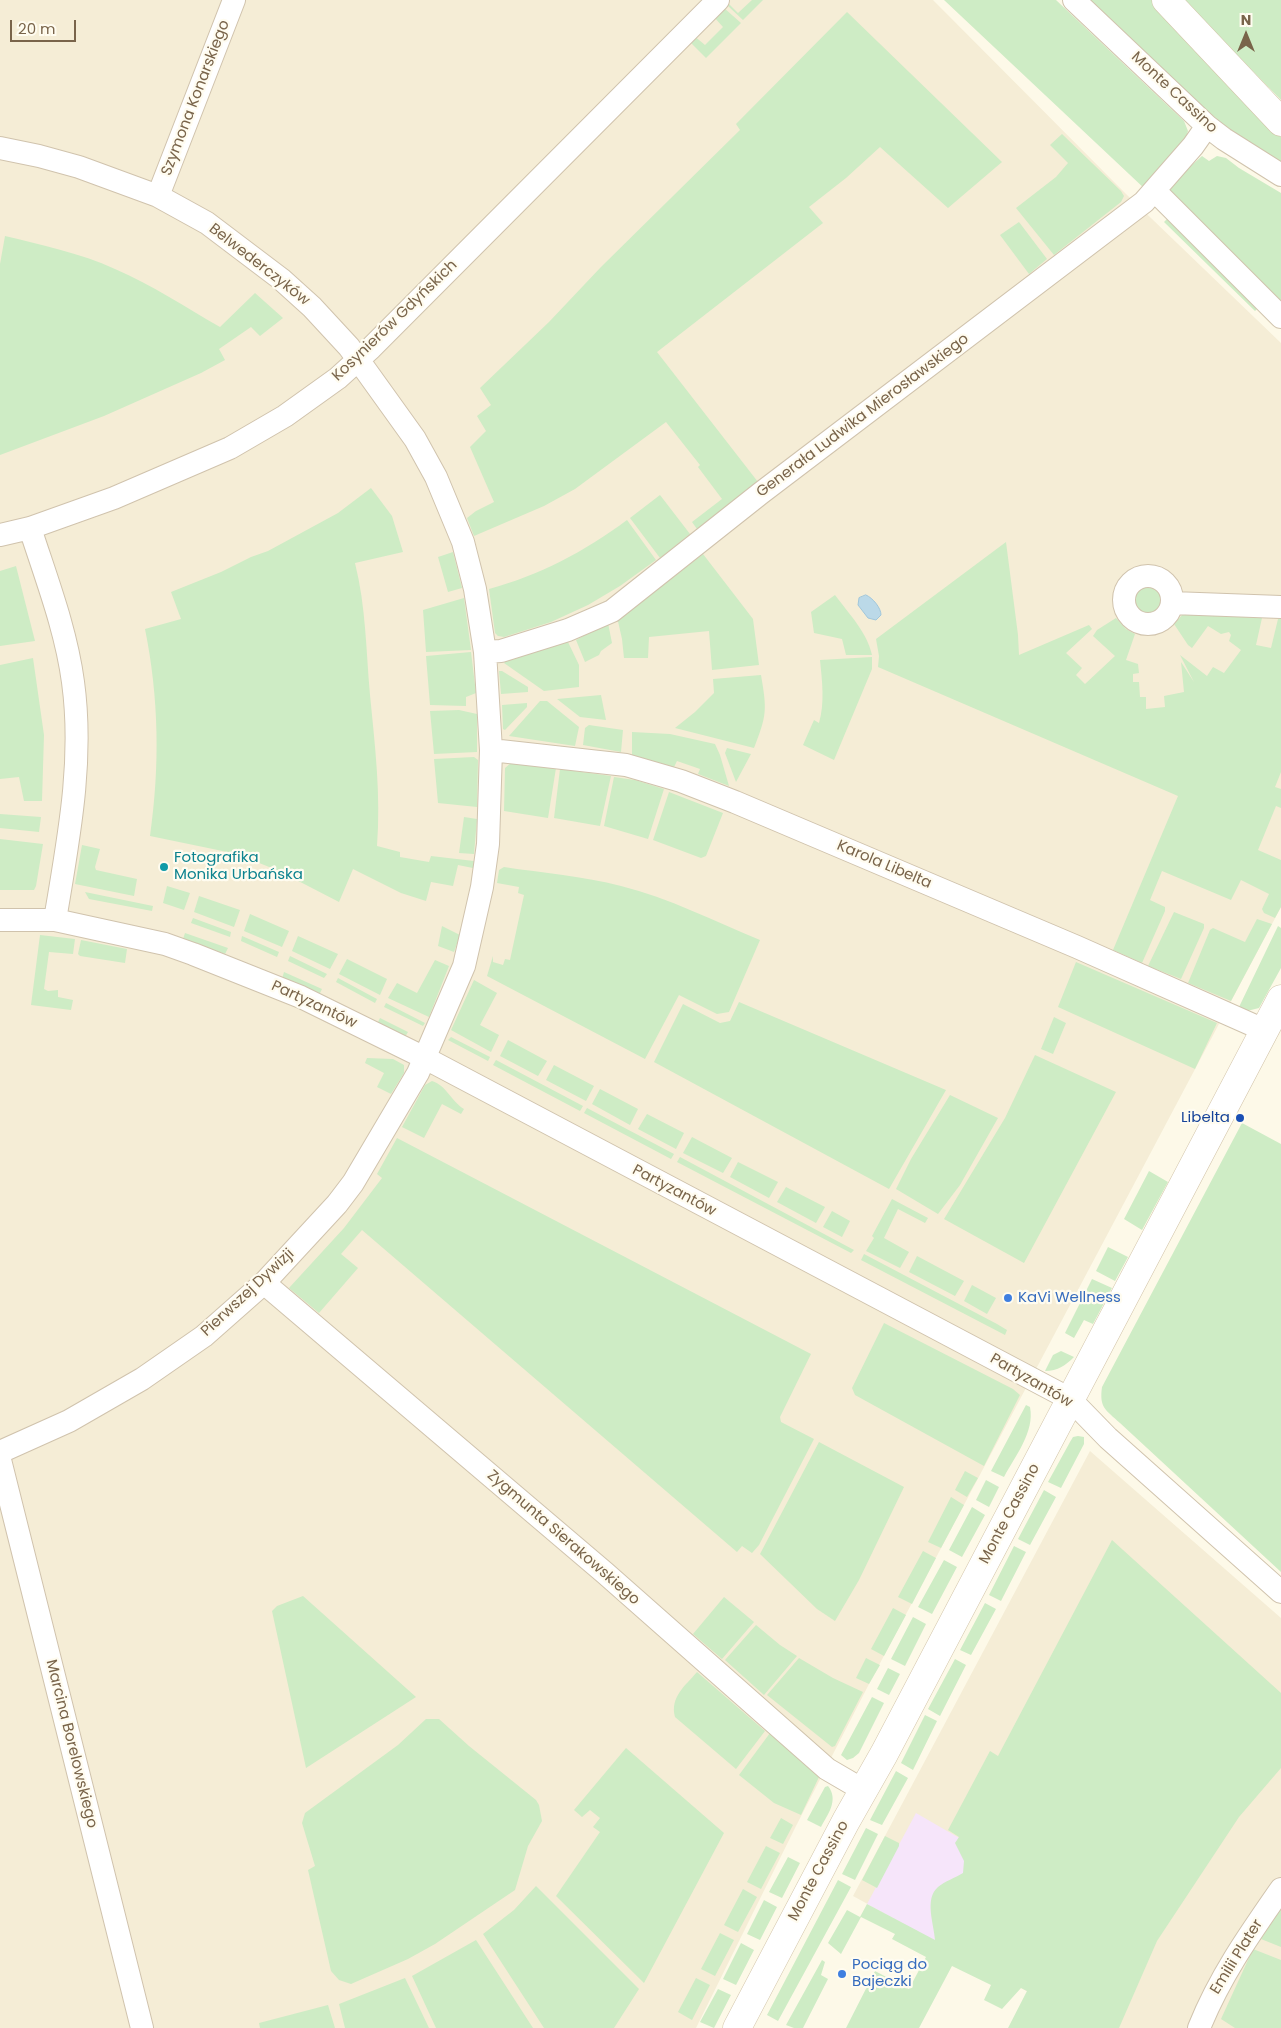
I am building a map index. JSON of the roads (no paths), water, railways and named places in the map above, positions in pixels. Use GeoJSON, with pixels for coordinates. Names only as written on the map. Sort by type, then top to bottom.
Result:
{"type":"FeatureCollection","features":[{"type":"Feature","properties":{"kind":"street","name":"Szymona Konarskiego"},"geometry":{"type":"LineString","coordinates":[[158,196],[234,0]]}},
{"type":"Feature","properties":{"kind":"street","name":"Kosynierów Gdyńskich"},"geometry":{"type":"LineString","coordinates":[[0,535],[30,528],[114,498],[230,448],[285,416],[338,378],[718,0]]}},
{"type":"Feature","properties":{"kind":"street","name":"Monte Cassino"},"geometry":{"type":"LineString","coordinates":[[1074,0],[1207,126],[1281,175]]}},
{"type":"Feature","properties":{"kind":"street"},"geometry":{"type":"LineString","coordinates":[[1166,0],[1281,122]]}},
{"type":"Feature","properties":{"kind":"street","name":"Generała Ludwika Mierosławskiego"},"geometry":{"type":"LineString","coordinates":[[485,652],[501,651],[568,630],[612,610],[761,493],[1136,209],[1155,191],[1193,146],[1207,126]]}},
{"type":"Feature","properties":{"kind":"street","name":"Belwederczyków"},"geometry":{"type":"LineString","coordinates":[[0,148],[79,167],[158,196],[207,223],[281,279],[312,307],[358,360],[414,439],[436,478],[463,542],[471,568],[485,652]]}},
{"type":"Feature","properties":{"kind":"street"},"geometry":{"type":"LineString","coordinates":[[1155,191],[1281,317]]}},
{"type":"Feature","properties":{"kind":"street"},"geometry":{"type":"LineString","coordinates":[[30,528],[63,634],[73,682],[76,721],[76,778],[72,820],[56,920]]}},
{"type":"Feature","properties":{"kind":"street"},"geometry":{"type":"LineString","coordinates":[[1172,603],[1281,607]]}},
{"type":"Feature","properties":{"kind":"street","name":"Pierwszej Dywizji"},"geometry":{"type":"LineString","coordinates":[[0,1452],[68,1421],[142,1379],[204,1336],[264,1282],[337,1204],[353,1183],[418,1073],[464,966],[482,887],[488,844],[491,750],[485,652]]}},
{"type":"Feature","properties":{"kind":"street","name":"Karola Libelta"},"geometry":{"type":"LineString","coordinates":[[491,750],[626,765],[681,781],[735,802],[1059,940],[1264,1030]]}},
{"type":"Feature","properties":{"kind":"street","name":"Partyzantów"},"geometry":{"type":"LineString","coordinates":[[0,920],[56,920],[165,944],[301,998],[425,1058],[1070,1399],[1108,1438],[1281,1592]]}},
{"type":"Feature","properties":{"kind":"street","name":"Monte Cassino"},"geometry":{"type":"LineString","coordinates":[[737,2028],[884,1754],[1281,999]]}},
{"type":"Feature","properties":{"kind":"street","name":"Zygmunta Sierakowskiego"},"geometry":{"type":"LineString","coordinates":[[264,1282],[598,1567],[827,1769],[863,1790]]}},
{"type":"Feature","properties":{"kind":"street","name":"Marcina Borelowskiego"},"geometry":{"type":"LineString","coordinates":[[0,1460],[142,2028]]}},
{"type":"Feature","properties":{"kind":"street","name":"Emilii Plater"},"geometry":{"type":"LineString","coordinates":[[1199,2028],[1212,1997],[1245,1939],[1281,1889]]}},
{"type":"Feature","properties":{"kind":"water"},"geometry":{"type":"Polygon","coordinates":[[[866,595],[880,609],[881,615],[876,620],[868,618],[858,605],[859,598],[866,595]]]}},
{"type":"Feature","properties":{"kind":"place","name":"Fotografika Monika Urbańska"},"geometry":{"type":"Point","coordinates":[164,867]}},
{"type":"Feature","properties":{"kind":"place","name":"Libelta"},"geometry":{"type":"Point","coordinates":[1240,1118]}},
{"type":"Feature","properties":{"kind":"place","name":"KaVi Wellness"},"geometry":{"type":"Point","coordinates":[1008,1298]}},
{"type":"Feature","properties":{"kind":"place","name":"Pociąg do Bajeczki"},"geometry":{"type":"Point","coordinates":[842,1974]}}]}
